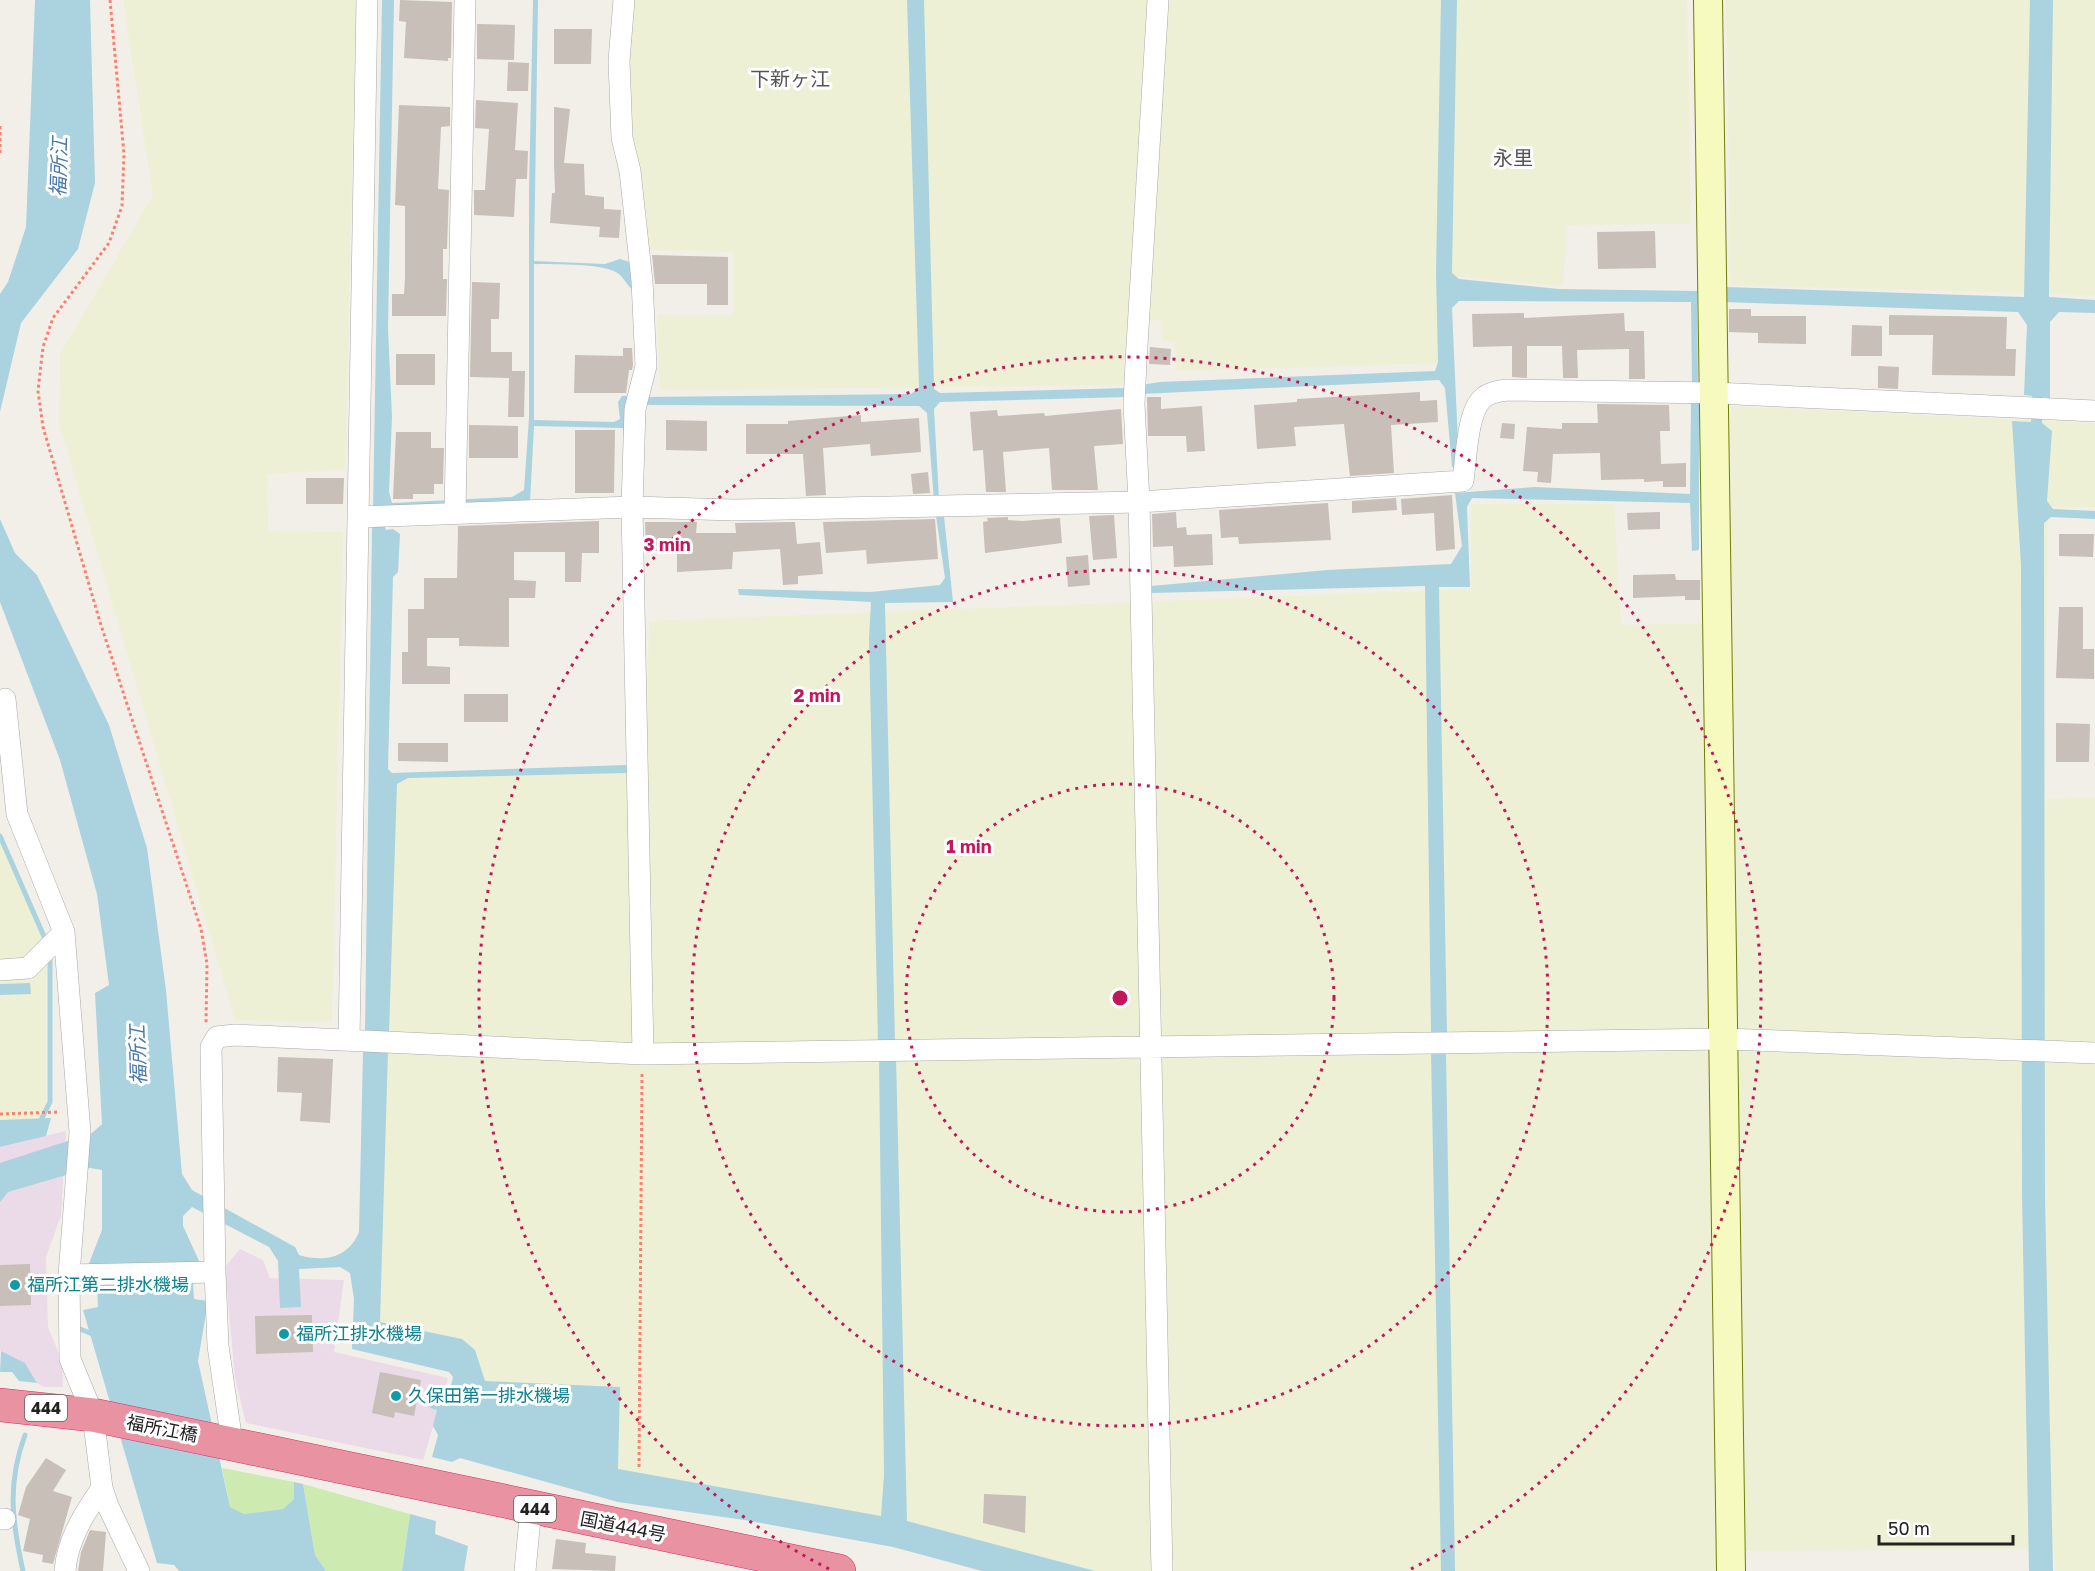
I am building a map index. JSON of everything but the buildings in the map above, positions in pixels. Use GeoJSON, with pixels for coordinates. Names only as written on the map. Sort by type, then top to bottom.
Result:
{"type":"FeatureCollection","features":[{"type":"Feature","properties":{"kind":"highway","name":"444"},"geometry":{"type":"LineString","coordinates":[[0,1405],[93,1415]]}},
{"type":"Feature","properties":{"kind":"highway","name":"福所江橋"},"geometry":{"type":"LineString","coordinates":[[93,1415],[232,1442]]}},
{"type":"Feature","properties":{"kind":"highway","name":"国道444号"},"geometry":{"type":"LineString","coordinates":[[232,1442],[531,1508],[839,1571]]}},
{"type":"Feature","properties":{"kind":"street"},"geometry":{"type":"LineString","coordinates":[[349,1039],[367,0]]}},
{"type":"Feature","properties":{"kind":"street"},"geometry":{"type":"LineString","coordinates":[[455,513],[465,0]]}},
{"type":"Feature","properties":{"kind":"street"},"geometry":{"type":"LineString","coordinates":[[624,0],[619,61],[622,138],[630,171],[642,281],[646,366],[635,409],[632,507],[642,1054]]}},
{"type":"Feature","properties":{"kind":"street"},"geometry":{"type":"LineString","coordinates":[[1158,0],[1134,404],[1139,502],[1162,1571]]}},
{"type":"Feature","properties":{"kind":"street"},"geometry":{"type":"LineString","coordinates":[[1708,0],[1731,1571]]}},
{"type":"Feature","properties":{"kind":"street"},"geometry":{"type":"LineString","coordinates":[[359,517],[632,507],[734,510],[1139,502],[1463,481],[1473,416],[1481,400],[1494,392],[1508,390],[1715,393],[2095,411]]}},
{"type":"Feature","properties":{"kind":"street"},"geometry":{"type":"LineString","coordinates":[[4,699],[17,814],[64,932],[80,1132],[69,1275],[70,1359],[93,1415],[102,1488],[124,1543],[139,1571]]}},
{"type":"Feature","properties":{"kind":"street"},"geometry":{"type":"LineString","coordinates":[[0,970],[28,968],[64,932]]}},
{"type":"Feature","properties":{"kind":"street"},"geometry":{"type":"LineString","coordinates":[[232,1442],[206,1273],[214,1222],[211,1047],[217,1037],[235,1035],[349,1039],[642,1054],[1725,1039],[2095,1053]]}},
{"type":"Feature","properties":{"kind":"street"},"geometry":{"type":"LineString","coordinates":[[69,1275],[206,1273]]}},
{"type":"Feature","properties":{"kind":"street"},"geometry":{"type":"LineString","coordinates":[[65,1571],[66,1559],[83,1515],[102,1488]]}},
{"type":"Feature","properties":{"kind":"street"},"geometry":{"type":"LineString","coordinates":[[525,1571],[531,1508]]}},
{"type":"Feature","properties":{"kind":"path"},"geometry":{"type":"LineString","coordinates":[[110,0],[124,154],[122,206],[109,243],[53,318],[43,346],[38,391],[43,427],[100,622],[201,929],[207,964],[204,1020],[217,1037]]}},
{"type":"Feature","properties":{"kind":"path"},"geometry":{"type":"LineString","coordinates":[[0,126],[0,155]]}},
{"type":"Feature","properties":{"kind":"path"},"geometry":{"type":"LineString","coordinates":[[639,1467],[642,1054]]}},
{"type":"Feature","properties":{"kind":"path"},"geometry":{"type":"LineString","coordinates":[[0,1114],[54,1112]]}},
{"type":"Feature","properties":{"kind":"shaded area"},"geometry":{"type":"Polygon","coordinates":[[[66,1131],[61,1216],[46,1257],[48,1327],[62,1361],[63,1387],[43,1387],[37,1383],[25,1363],[0,1351],[0,1147],[66,1131]]]}},
{"type":"Feature","properties":{"kind":"shaded area"},"geometry":{"type":"Polygon","coordinates":[[[240,1249],[263,1260],[270,1278],[344,1280],[334,1352],[448,1378],[423,1460],[246,1423],[235,1378],[225,1267],[240,1249]]]}},
{"type":"Feature","properties":{"kind":"green space"},"geometry":{"type":"Polygon","coordinates":[[[123,0],[356,0],[345,469],[267,474],[268,531],[343,532],[332,1022],[235,1020],[59,423],[60,354],[153,195],[123,0]]]}},
{"type":"Feature","properties":{"kind":"green space"},"geometry":{"type":"Polygon","coordinates":[[[630,0],[1147,0],[1123,385],[660,390],[657,315],[733,315],[734,252],[647,250],[623,60],[630,0]]]}},
{"type":"Feature","properties":{"kind":"green space"},"geometry":{"type":"Polygon","coordinates":[[[1166,0],[1687,0],[1691,224],[1567,225],[1563,286],[1438,275],[1438,363],[1177,371],[1175,342],[1162,340],[1162,321],[1147,320],[1166,0]]]}},
{"type":"Feature","properties":{"kind":"green space"},"geometry":{"type":"Polygon","coordinates":[[[1726,0],[2095,0],[2095,295],[1731,285],[1726,0]]]}},
{"type":"Feature","properties":{"kind":"green space"},"geometry":{"type":"Polygon","coordinates":[[[1731,406],[2095,423],[2095,507],[2048,507],[2045,799],[2095,797],[2095,1571],[2055,1571],[2054,1549],[1718,1551],[1718,1571],[1091,1571],[881,1516],[618,1469],[620,1387],[485,1381],[378,1323],[394,777],[646,769],[649,621],[1471,589],[1471,504],[1614,504],[1621,625],[1728,623],[1731,406]]]}},
{"type":"Feature","properties":{"kind":"green space"},"geometry":{"type":"Polygon","coordinates":[[[0,830],[47,939],[46,1120],[0,1123],[0,830]]]}},
{"type":"Feature","properties":{"kind":"green space"},"geometry":{"type":"Polygon","coordinates":[[[222,1468],[294,1482],[294,1499],[283,1509],[243,1514],[230,1507],[222,1468]]]}},
{"type":"Feature","properties":{"kind":"green space"},"geometry":{"type":"Polygon","coordinates":[[[303,1484],[410,1514],[402,1571],[326,1571],[315,1555],[303,1484]]]}},
{"type":"Feature","properties":{"kind":"water","name":"福所江"},"geometry":{"type":"Polygon","coordinates":[[[35,0],[90,0],[95,183],[78,249],[21,323],[0,412],[0,294],[8,282],[26,227],[35,0]]]}},
{"type":"Feature","properties":{"kind":"water"},"geometry":{"type":"Polygon","coordinates":[[[382,0],[394,0],[388,328],[392,417],[389,492],[392,503],[512,497],[524,490],[529,417],[529,189],[533,0],[538,0],[534,261],[605,264],[620,259],[633,263],[636,293],[620,275],[604,268],[534,264],[534,420],[614,422],[620,419],[618,402],[622,396],[631,396],[624,497],[623,428],[534,426],[530,503],[373,508],[382,0]]]}},
{"type":"Feature","properties":{"kind":"water"},"geometry":{"type":"Polygon","coordinates":[[[907,0],[924,0],[934,389],[940,393],[1128,388],[1127,397],[940,402],[934,409],[939,499],[934,500],[927,413],[919,406],[643,405],[643,397],[911,394],[919,387],[907,0]]]}},
{"type":"Feature","properties":{"kind":"water"},"geometry":{"type":"Polygon","coordinates":[[[1441,0],[1457,0],[1452,273],[1459,279],[1559,289],[1697,291],[1698,384],[1692,385],[1691,302],[1459,301],[1452,308],[1459,466],[1452,467],[1445,388],[1439,380],[1141,394],[1141,385],[1160,382],[1435,371],[1438,362],[1436,273],[1441,0]]]}},
{"type":"Feature","properties":{"kind":"water"},"geometry":{"type":"Polygon","coordinates":[[[2030,0],[2053,0],[2049,297],[2095,300],[2095,313],[2059,312],[2050,322],[2050,398],[2043,397],[2042,423],[2052,431],[2047,501],[2053,509],[2095,511],[2095,519],[2051,517],[2044,523],[2045,1198],[2053,1571],[2029,1571],[2022,1194],[2021,565],[2012,421],[2031,422],[2032,396],[2024,395],[2027,325],[2018,312],[1724,302],[1725,287],[2024,297],[2030,0]]]}},
{"type":"Feature","properties":{"kind":"water"},"geometry":{"type":"Polygon","coordinates":[[[1691,399],[1699,399],[1699,550],[1692,551],[1690,503],[1472,498],[1467,507],[1470,587],[1439,587],[1447,1035],[1431,1035],[1425,586],[1151,593],[1151,586],[1327,570],[1451,564],[1462,546],[1455,493],[1535,487],[1690,494],[1691,399]]]}},
{"type":"Feature","properties":{"kind":"water"},"geometry":{"type":"Polygon","coordinates":[[[936,516],[944,516],[953,602],[885,603],[895,1042],[878,1043],[869,638],[871,602],[739,595],[738,589],[871,592],[940,585],[945,578],[936,516]]]}},
{"type":"Feature","properties":{"kind":"water","name":"福所江"},"geometry":{"type":"Polygon","coordinates":[[[0,519],[15,553],[37,575],[109,725],[147,848],[166,990],[182,1174],[192,1190],[295,1247],[299,1255],[327,1258],[342,1252],[355,1240],[359,1232],[363,1051],[388,1051],[380,1322],[462,1339],[475,1350],[485,1381],[620,1387],[618,1469],[881,1516],[884,1475],[879,1057],[896,1057],[907,1521],[1095,1571],[982,1571],[893,1547],[744,1520],[618,1502],[460,1458],[452,1462],[432,1457],[438,1435],[433,1426],[437,1410],[430,1408],[434,1389],[443,1391],[451,1386],[453,1377],[449,1372],[352,1349],[354,1299],[350,1273],[340,1267],[299,1269],[301,1307],[280,1308],[278,1261],[269,1247],[192,1207],[183,1216],[183,1226],[200,1263],[192,1264],[194,1299],[208,1301],[198,1361],[230,1507],[244,1514],[283,1509],[294,1499],[294,1482],[303,1484],[315,1555],[326,1571],[179,1571],[174,1565],[157,1563],[83,1310],[98,1307],[96,1267],[88,1266],[102,1230],[102,1170],[90,1168],[8,1192],[0,1202],[0,1163],[92,1133],[102,1124],[95,993],[109,985],[97,894],[60,760],[0,602],[0,519]]]}},
{"type":"Feature","properties":{"kind":"water"},"geometry":{"type":"Polygon","coordinates":[[[376,522],[383,522],[386,530],[393,529],[400,534],[398,572],[393,577],[388,769],[392,773],[627,765],[629,773],[408,778],[397,784],[389,1033],[365,1031],[372,529],[376,522]]]}},
{"type":"Feature","properties":{"kind":"water"},"geometry":{"type":"Polygon","coordinates":[[[30,983],[31,994],[0,995],[0,984],[30,983]]]}},
{"type":"Feature","properties":{"kind":"water"},"geometry":{"type":"Polygon","coordinates":[[[1431,1052],[1446,1053],[1455,1571],[1441,1571],[1431,1052]]]}},
{"type":"Feature","properties":{"kind":"water"},"geometry":{"type":"Polygon","coordinates":[[[51,1118],[46,1136],[0,1147],[0,1120],[51,1118]]]}},
{"type":"Feature","properties":{"kind":"water"},"geometry":{"type":"Polygon","coordinates":[[[1,1351],[25,1363],[37,1383],[19,1381],[12,1372],[0,1372],[1,1351]]]}},
{"type":"Feature","properties":{"kind":"water"},"geometry":{"type":"Polygon","coordinates":[[[410,1514],[436,1521],[435,1534],[468,1546],[464,1571],[402,1571],[410,1514]]]}},
{"type":"Feature","properties":{"kind":"waterway"},"geometry":{"type":"LineString","coordinates":[[0,836],[46,941]]}},
{"type":"Feature","properties":{"kind":"waterway"},"geometry":{"type":"LineString","coordinates":[[39,1124],[50,1102],[50,956]]}},
{"type":"Feature","properties":{"kind":"waterway"},"geometry":{"type":"LineString","coordinates":[[80,1329],[95,1335]]}},
{"type":"Feature","properties":{"kind":"waterway"},"geometry":{"type":"LineString","coordinates":[[23,1571],[16,1536],[13,1503],[16,1470],[25,1435]]}},
{"type":"Feature","properties":{"kind":"place","name":"福所江第二排水機場"},"geometry":{"type":"Point","coordinates":[15,1285]}},
{"type":"Feature","properties":{"kind":"place","name":"福所江排水機場"},"geometry":{"type":"Point","coordinates":[284,1334]}},
{"type":"Feature","properties":{"kind":"place","name":"久保田第一排水機場"},"geometry":{"type":"Point","coordinates":[396,1396]}},
{"type":"Feature","properties":{"kind":"district","name":"下新ヶ江"},"geometry":{"type":"Point","coordinates":[790,79]}},
{"type":"Feature","properties":{"kind":"district","name":"永里"},"geometry":{"type":"Point","coordinates":[1513,158]}}]}
